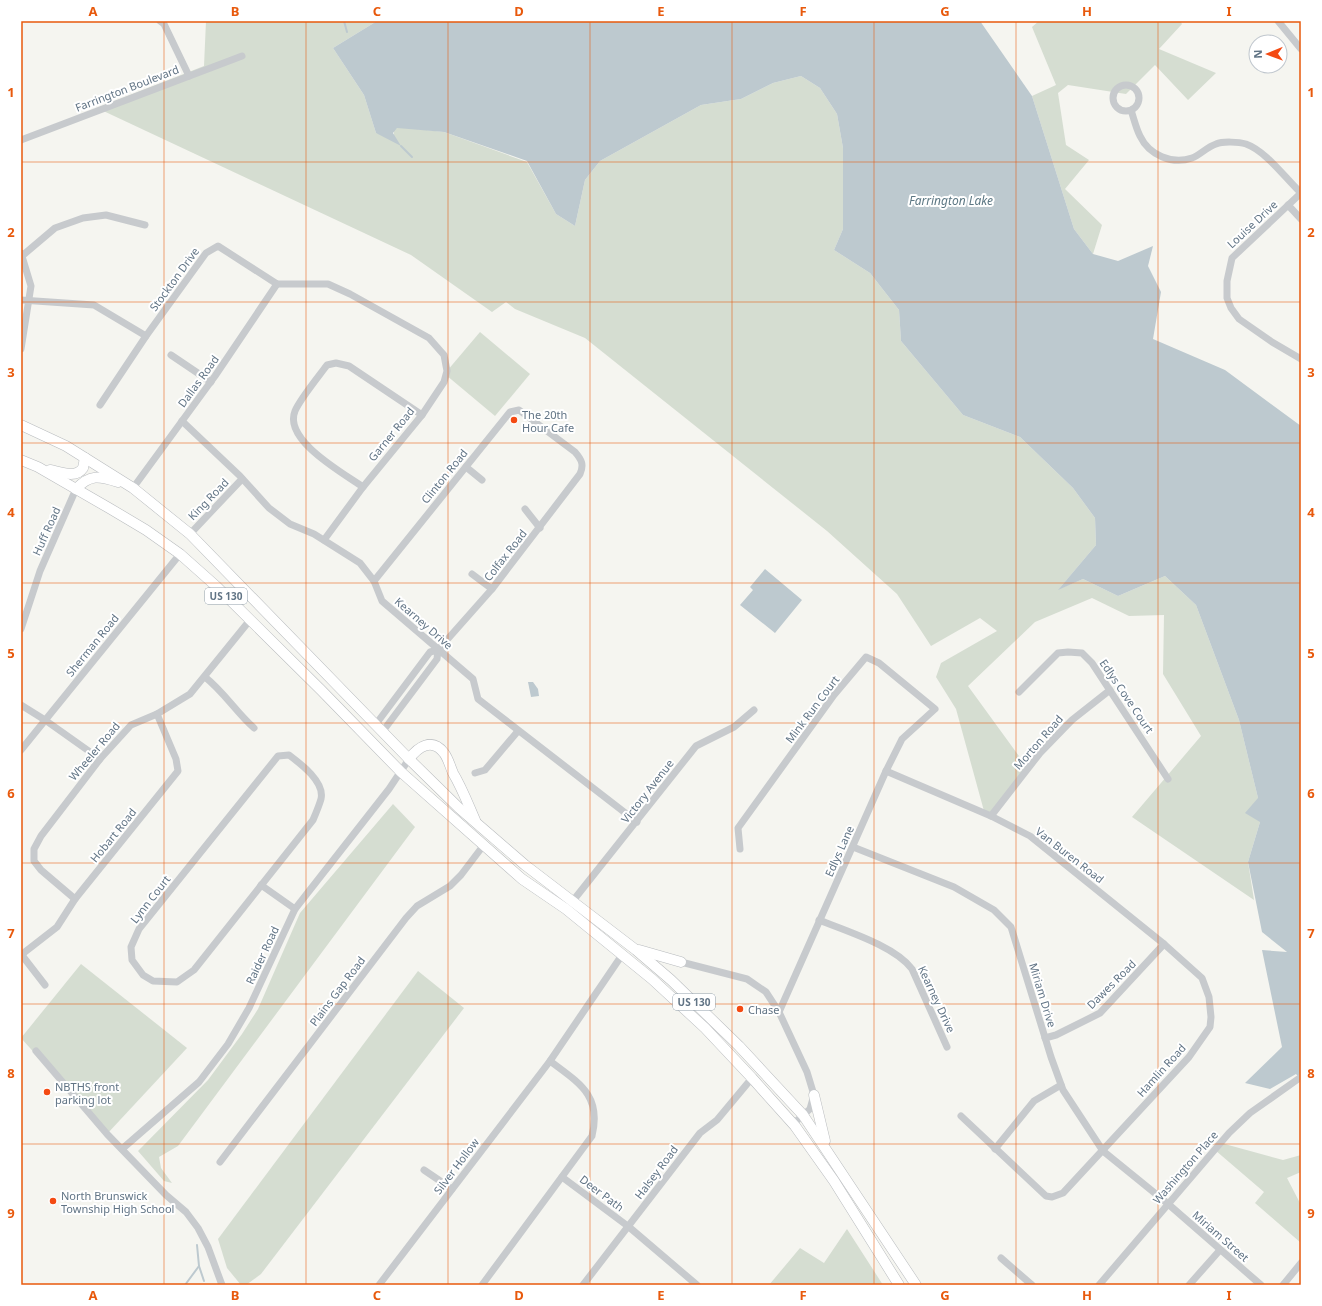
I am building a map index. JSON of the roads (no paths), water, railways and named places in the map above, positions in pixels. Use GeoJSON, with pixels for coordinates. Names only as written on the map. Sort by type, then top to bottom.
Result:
{"type":"FeatureCollection","features":[{"type":"Feature","properties":{"kind":"highway","name":"US 130"},"geometry":{"type":"LineString","coordinates":[[21,425],[66,446],[133,488],[190,534],[409,759],[477,824],[525,865],[622,955],[652,979],[705,1028],[794,1125],[834,1181],[899,1285]]}},
{"type":"Feature","properties":{"kind":"highway"},"geometry":{"type":"LineString","coordinates":[[38,468],[67,474],[76,473],[83,468],[85,458]]}},
{"type":"Feature","properties":{"kind":"highway","name":"US 130"},"geometry":{"type":"LineString","coordinates":[[21,460],[76,489],[146,530],[180,554],[250,620],[363,732],[401,772],[483,846],[522,879],[569,905],[636,950],[671,980],[739,1046],[804,1115],[916,1285]]}},
{"type":"Feature","properties":{"kind":"highway"},"geometry":{"type":"LineString","coordinates":[[76,489],[86,479],[98,477],[133,488]]}},
{"type":"Feature","properties":{"kind":"highway"},"geometry":{"type":"LineString","coordinates":[[409,759],[417,749],[424,746],[432,745],[442,751],[462,789],[477,824]]}},
{"type":"Feature","properties":{"kind":"highway"},"geometry":{"type":"LineString","coordinates":[[636,950],[681,962]]}},
{"type":"Feature","properties":{"kind":"highway"},"geometry":{"type":"LineString","coordinates":[[671,980],[671,968],[681,962]]}},
{"type":"Feature","properties":{"kind":"highway"},"geometry":{"type":"LineString","coordinates":[[814,1095],[829,1152]]}},
{"type":"Feature","properties":{"kind":"street"},"geometry":{"type":"LineString","coordinates":[[160,21],[164,24],[189,76]]}},
{"type":"Feature","properties":{"kind":"street"},"geometry":{"type":"LineString","coordinates":[[1278,21],[1301,49]]}},
{"type":"Feature","properties":{"kind":"street","name":"Farrington Boulevard"},"geometry":{"type":"LineString","coordinates":[[21,140],[242,56]]}},
{"type":"Feature","properties":{"kind":"street"},"geometry":{"type":"LineString","coordinates":[[1131,110],[1140,136],[1147,147],[1155,154],[1177,160],[1192,158],[1216,144],[1229,142],[1246,144],[1261,153],[1301,193]]}},
{"type":"Feature","properties":{"kind":"street","name":"Louise Drive"},"geometry":{"type":"LineString","coordinates":[[1301,193],[1232,258],[1227,281],[1227,298],[1231,308],[1239,319],[1272,342],[1301,359]]}},
{"type":"Feature","properties":{"kind":"street"},"geometry":{"type":"LineString","coordinates":[[1288,205],[1301,219]]}},
{"type":"Feature","properties":{"kind":"street"},"geometry":{"type":"LineString","coordinates":[[21,349],[30,300],[31,286],[21,254],[55,228],[83,218],[106,215],[145,225]]}},
{"type":"Feature","properties":{"kind":"street","name":"Stockton Drive"},"geometry":{"type":"LineString","coordinates":[[100,405],[146,336],[206,253],[212,248],[218,246],[277,284]]}},
{"type":"Feature","properties":{"kind":"street","name":"Garner Road"},"geometry":{"type":"LineString","coordinates":[[277,284],[328,284],[350,294],[429,338],[444,355],[447,371],[444,382],[422,415],[363,487],[324,540]]}},
{"type":"Feature","properties":{"kind":"street","name":"Dallas Road"},"geometry":{"type":"LineString","coordinates":[[133,488],[211,382],[277,284]]}},
{"type":"Feature","properties":{"kind":"street"},"geometry":{"type":"LineString","coordinates":[[21,300],[94,305],[146,336]]}},
{"type":"Feature","properties":{"kind":"street"},"geometry":{"type":"LineString","coordinates":[[171,355],[211,382]]}},
{"type":"Feature","properties":{"kind":"street"},"geometry":{"type":"LineString","coordinates":[[363,487],[305,445],[297,434],[294,411],[327,365],[336,363],[349,366],[422,415]]}},
{"type":"Feature","properties":{"kind":"street","name":"Clinton Road"},"geometry":{"type":"LineString","coordinates":[[374,581],[510,412],[519,410],[576,452],[581,460],[582,468]]}},
{"type":"Feature","properties":{"kind":"street","name":"Kearney Drive"},"geometry":{"type":"LineString","coordinates":[[182,421],[242,479],[269,508],[290,524],[314,534],[360,563],[374,581],[382,601],[472,679],[478,699],[518,732],[637,822]]}},
{"type":"Feature","properties":{"kind":"street"},"geometry":{"type":"LineString","coordinates":[[466,467],[482,480]]}},
{"type":"Feature","properties":{"kind":"street","name":"Colfax Road"},"geometry":{"type":"LineString","coordinates":[[379,727],[437,659],[438,650],[492,589],[540,528],[582,468]]}},
{"type":"Feature","properties":{"kind":"street","name":"King Road"},"geometry":{"type":"LineString","coordinates":[[190,534],[242,479]]}},
{"type":"Feature","properties":{"kind":"street","name":"Huff Road"},"geometry":{"type":"LineString","coordinates":[[21,629],[40,571],[76,489]]}},
{"type":"Feature","properties":{"kind":"street"},"geometry":{"type":"LineString","coordinates":[[525,509],[540,528]]}},
{"type":"Feature","properties":{"kind":"street","name":"Sherman Road"},"geometry":{"type":"LineString","coordinates":[[21,750],[180,554]]}},
{"type":"Feature","properties":{"kind":"street"},"geometry":{"type":"LineString","coordinates":[[472,574],[492,589]]}},
{"type":"Feature","properties":{"kind":"street","name":"Wheeler Road"},"geometry":{"type":"LineString","coordinates":[[74,899],[41,870],[34,861],[34,848],[41,836],[100,759],[132,725],[157,714],[190,694],[250,620]]}},
{"type":"Feature","properties":{"kind":"street","name":"Edlys Cove Court"},"geometry":{"type":"LineString","coordinates":[[1018,692],[1058,653],[1082,653],[1092,663],[1168,779]]}},
{"type":"Feature","properties":{"kind":"street","name":"Mink Run Court"},"geometry":{"type":"LineString","coordinates":[[740,850],[738,828],[834,695],[866,657],[878,663],[935,709]]}},
{"type":"Feature","properties":{"kind":"street"},"geometry":{"type":"LineString","coordinates":[[205,677],[224,694],[245,721],[254,728]]}},
{"type":"Feature","properties":{"kind":"street","name":"Morton Road"},"geometry":{"type":"LineString","coordinates":[[991,816],[1051,742],[1072,720],[1110,690]]}},
{"type":"Feature","properties":{"kind":"street"},"geometry":{"type":"LineString","coordinates":[[21,705],[100,759]]}},
{"type":"Feature","properties":{"kind":"street","name":"Edlys Lane"},"geometry":{"type":"LineString","coordinates":[[779,1012],[886,770],[902,739],[935,709]]}},
{"type":"Feature","properties":{"kind":"street","name":"Victory Avenue"},"geometry":{"type":"LineString","coordinates":[[569,905],[637,822],[696,746],[734,727],[754,710]]}},
{"type":"Feature","properties":{"kind":"street","name":"Hobart Road"},"geometry":{"type":"LineString","coordinates":[[21,954],[57,927],[74,899],[178,771],[176,759],[157,714]]}},
{"type":"Feature","properties":{"kind":"street"},"geometry":{"type":"LineString","coordinates":[[475,773],[485,770],[518,732]]}},
{"type":"Feature","properties":{"kind":"street","name":"Lynn Court"},"geometry":{"type":"LineString","coordinates":[[289,755],[307,769],[318,785],[322,798],[313,820],[261,885],[194,970],[177,982],[153,981],[143,974],[132,960],[131,948],[139,929],[278,756],[289,755]]}},
{"type":"Feature","properties":{"kind":"street","name":"Raider Road"},"geometry":{"type":"LineString","coordinates":[[122,1148],[198,1082],[228,1044],[249,1008],[296,909],[401,772],[409,759]]}},
{"type":"Feature","properties":{"kind":"street","name":"Van Buren Road"},"geometry":{"type":"LineString","coordinates":[[886,770],[991,816],[1030,836],[1164,944]]}},
{"type":"Feature","properties":{"kind":"street","name":"Plains Gap Road"},"geometry":{"type":"LineString","coordinates":[[220,1162],[406,918],[417,906],[450,886],[461,875],[483,846]]}},
{"type":"Feature","properties":{"kind":"street","name":"Miriam Drive"},"geometry":{"type":"LineString","coordinates":[[853,847],[954,887],[994,910],[1011,927],[1045,1038],[1062,1085],[1102,1150],[1167,1203]]}},
{"type":"Feature","properties":{"kind":"street"},"geometry":{"type":"LineString","coordinates":[[261,885],[296,909]]}},
{"type":"Feature","properties":{"kind":"street","name":"Kearney Drive"},"geometry":{"type":"LineString","coordinates":[[820,920],[892,951],[906,961],[918,982],[946,1046]]}},
{"type":"Feature","properties":{"kind":"street","name":"Dawes Road"},"geometry":{"type":"LineString","coordinates":[[1045,1038],[1062,1032],[1100,1013],[1164,944]]}},
{"type":"Feature","properties":{"kind":"street","name":"Hamlin Road"},"geometry":{"type":"LineString","coordinates":[[995,1148],[1046,1196],[1054,1197],[1063,1193],[1189,1057],[1210,1027],[1211,1017],[1209,997],[1202,978],[1164,944]]}},
{"type":"Feature","properties":{"kind":"street"},"geometry":{"type":"LineString","coordinates":[[21,954],[45,985]]}},
{"type":"Feature","properties":{"kind":"street","name":"Silver Hollow"},"geometry":{"type":"LineString","coordinates":[[379,1285],[550,1061],[622,955]]}},
{"type":"Feature","properties":{"kind":"street"},"geometry":{"type":"LineString","coordinates":[[681,962],[729,973],[755,982],[766,992],[779,1012],[807,1072],[814,1095],[812,1107],[794,1125]]}},
{"type":"Feature","properties":{"kind":"street"},"geometry":{"type":"LineString","coordinates":[[36,1051],[122,1148],[166,1195],[186,1212],[198,1228],[208,1247],[222,1285]]}},
{"type":"Feature","properties":{"kind":"street"},"geometry":{"type":"LineString","coordinates":[[482,1285],[592,1136],[595,1121],[594,1110],[588,1094],[579,1083],[550,1061]]}},
{"type":"Feature","properties":{"kind":"street","name":"Washington Place"},"geometry":{"type":"LineString","coordinates":[[1098,1285],[1167,1203],[1229,1133],[1250,1112],[1301,1077]]}},
{"type":"Feature","properties":{"kind":"street","name":"Halsey Road"},"geometry":{"type":"LineString","coordinates":[[583,1285],[629,1228],[700,1133],[717,1120],[752,1078]]}},
{"type":"Feature","properties":{"kind":"street"},"geometry":{"type":"LineString","coordinates":[[961,1116],[995,1148],[1034,1101],[1062,1085]]}},
{"type":"Feature","properties":{"kind":"street"},"geometry":{"type":"LineString","coordinates":[[424,1170],[452,1189]]}},
{"type":"Feature","properties":{"kind":"street","name":"Deer Path"},"geometry":{"type":"LineString","coordinates":[[562,1177],[629,1228],[697,1285]]}},
{"type":"Feature","properties":{"kind":"street","name":"Miriam Street"},"geometry":{"type":"LineString","coordinates":[[1167,1203],[1261,1285]]}},
{"type":"Feature","properties":{"kind":"street"},"geometry":{"type":"LineString","coordinates":[[1189,1285],[1220,1250]]}},
{"type":"Feature","properties":{"kind":"street"},"geometry":{"type":"LineString","coordinates":[[1001,1258],[1032,1285]]}},
{"type":"Feature","properties":{"kind":"street"},"geometry":{"type":"LineString","coordinates":[[1283,1285],[1301,1263]]}},
{"type":"Feature","properties":{"kind":"water","name":"Farrington Lake"},"geometry":{"type":"Polygon","coordinates":[[[377,21],[980,21],[1032,96],[1074,229],[1093,254],[1118,261],[1153,246],[1148,266],[1161,292],[1153,339],[1225,370],[1301,426],[1301,1080],[1296,1074],[1270,1089],[1245,1083],[1282,1047],[1262,950],[1287,952],[1262,932],[1248,862],[1260,822],[1245,813],[1258,798],[1239,720],[1196,605],[1165,576],[1118,596],[1083,579],[1058,590],[1096,545],[1095,518],[1073,488],[1020,437],[963,415],[901,341],[899,310],[870,273],[834,250],[843,229],[843,148],[837,114],[820,88],[801,76],[773,83],[741,99],[701,105],[600,161],[585,180],[575,226],[556,214],[527,161],[444,132],[397,128],[393,133],[401,146],[376,133],[364,95],[333,48],[377,21]]]}},
{"type":"Feature","properties":{"kind":"water"},"geometry":{"type":"Polygon","coordinates":[[[765,569],[802,600],[775,633],[740,605],[753,590],[750,587],[765,569]]]}},
{"type":"Feature","properties":{"kind":"water"},"geometry":{"type":"Polygon","coordinates":[[[528,682],[533,682],[538,689],[539,696],[531,697],[528,682]]]}},
{"type":"Feature","properties":{"kind":"waterway"},"geometry":{"type":"LineString","coordinates":[[344,21],[347,32]]}},
{"type":"Feature","properties":{"kind":"waterway"},"geometry":{"type":"LineString","coordinates":[[401,146],[412,157]]}},
{"type":"Feature","properties":{"kind":"waterway"},"geometry":{"type":"LineString","coordinates":[[185,1285],[199,1266],[197,1245]]}},
{"type":"Feature","properties":{"kind":"waterway"},"geometry":{"type":"LineString","coordinates":[[199,1266],[204,1281]]}},
{"type":"Feature","properties":{"kind":"place","name":"The 20th Hour Cafe"},"geometry":{"type":"Point","coordinates":[514,420]}},
{"type":"Feature","properties":{"kind":"place","name":"Chase"},"geometry":{"type":"Point","coordinates":[740,1009]}},
{"type":"Feature","properties":{"kind":"place","name":"NBTHS front parking lot"},"geometry":{"type":"Point","coordinates":[47,1092]}},
{"type":"Feature","properties":{"kind":"place","name":"North Brunswick Township High School"},"geometry":{"type":"Point","coordinates":[53,1201]}}]}
